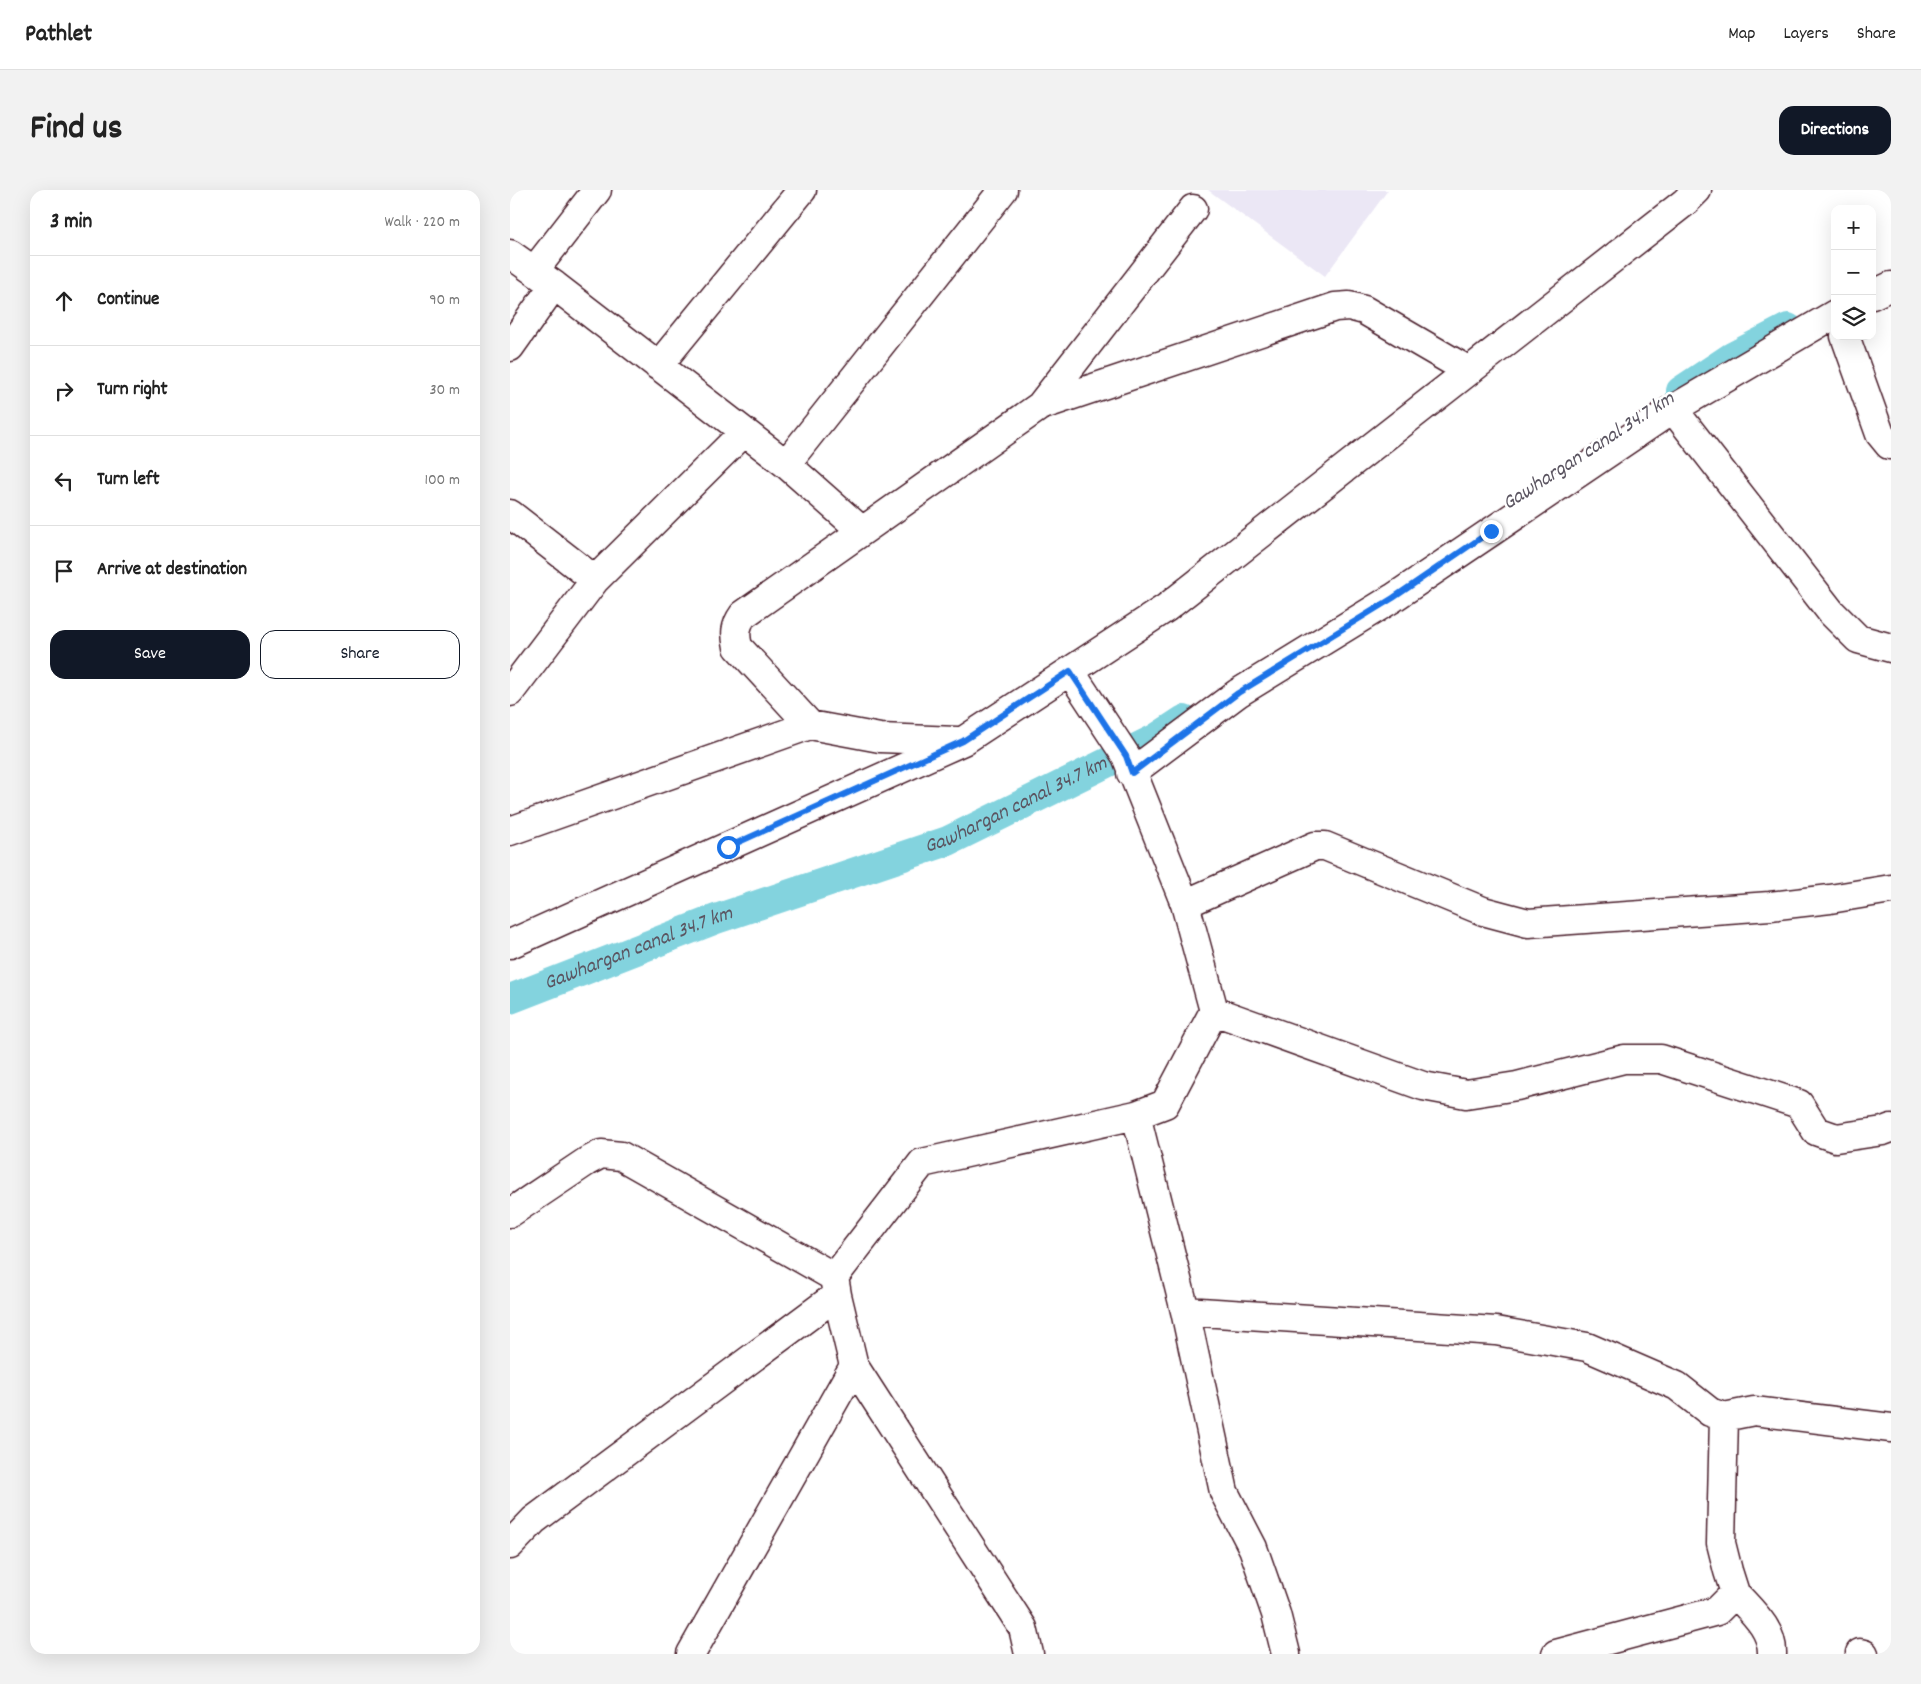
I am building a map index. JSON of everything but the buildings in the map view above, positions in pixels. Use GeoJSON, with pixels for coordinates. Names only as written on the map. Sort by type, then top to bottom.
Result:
{"type":"FeatureCollection","features":[{"type":"Feature","properties":{"kind":"street"},"geometry":{"type":"LineString","coordinates":[[510,347],[544,278],[597,190]]}},
{"type":"Feature","properties":{"kind":"street"},"geometry":{"type":"LineString","coordinates":[[658,366],[802,190]]}},
{"type":"Feature","properties":{"kind":"street"},"geometry":{"type":"LineString","coordinates":[[786,464],[1003,190]]}},
{"type":"Feature","properties":{"kind":"street"},"geometry":{"type":"LineString","coordinates":[[510,944],[963,741],[1166,608],[1685,202],[1697,190]]}},
{"type":"Feature","properties":{"kind":"street"},"geometry":{"type":"LineString","coordinates":[[1040,406],[1193,209]]}},
{"type":"Feature","properties":{"kind":"street"},"geometry":{"type":"LineString","coordinates":[[510,254],[786,464],[862,531]]}},
{"type":"Feature","properties":{"kind":"street"},"geometry":{"type":"LineString","coordinates":[[1876,293],[1891,286]]}},
{"type":"Feature","properties":{"kind":"street"},"geometry":{"type":"LineString","coordinates":[[810,725],[738,647],[736,624],[743,615],[1040,406],[1335,307],[1349,306],[1364,310],[1469,371]]}},
{"type":"Feature","properties":{"kind":"street"},"geometry":{"type":"LineString","coordinates":[[1129,765],[1238,693],[1393,598],[1673,409],[1831,316]]}},
{"type":"Feature","properties":{"kind":"street"},"geometry":{"type":"LineString","coordinates":[[1846,340],[1880,434],[1891,444]]}},
{"type":"Feature","properties":{"kind":"street"},"geometry":{"type":"LineString","coordinates":[[1673,409],[1831,612],[1858,639],[1891,648]]}},
{"type":"Feature","properties":{"kind":"street"},"geometry":{"type":"LineString","coordinates":[[510,692],[595,580],[744,432]]}},
{"type":"Feature","properties":{"kind":"street"},"geometry":{"type":"LineString","coordinates":[[510,514],[595,580]]}},
{"type":"Feature","properties":{"kind":"street"},"geometry":{"type":"LineString","coordinates":[[510,1545],[534,1520],[835,1286],[922,1163],[1136,1115],[1165,1104],[1214,1011],[1185,904],[1129,765],[1070,671]]}},
{"type":"Feature","properties":{"kind":"street"},"geometry":{"type":"LineString","coordinates":[[510,831],[810,725],[880,738],[963,741]]}},
{"type":"Feature","properties":{"kind":"street"},"geometry":{"type":"LineString","coordinates":[[1185,904],[1315,846],[1325,846],[1483,911],[1528,923],[1770,906],[1891,889]]}},
{"type":"Feature","properties":{"kind":"street"},"geometry":{"type":"LineString","coordinates":[[1214,1011],[1423,1086],[1466,1094],[1517,1086],[1624,1059],[1662,1059],[1799,1104],[1816,1131],[1836,1138],[1883,1131],[1891,1128]]}},
{"type":"Feature","properties":{"kind":"street"},"geometry":{"type":"LineString","coordinates":[[1136,1115],[1185,1311],[1224,1492],[1253,1548],[1276,1614],[1286,1654]]}},
{"type":"Feature","properties":{"kind":"street"},"geometry":{"type":"LineString","coordinates":[[510,1213],[601,1154],[622,1156],[835,1286],[854,1366],[1023,1628],[1029,1654]]}},
{"type":"Feature","properties":{"kind":"street"},"geometry":{"type":"LineString","coordinates":[[1185,1311],[1496,1331],[1587,1346],[1676,1386],[1710,1412],[1724,1417],[1754,1411],[1891,1428]]}},
{"type":"Feature","properties":{"kind":"street"},"geometry":{"type":"LineString","coordinates":[[691,1654],[854,1366]]}},
{"type":"Feature","properties":{"kind":"street"},"geometry":{"type":"LineString","coordinates":[[1724,1417],[1721,1543],[1736,1593],[1769,1632],[1772,1654]]}},
{"type":"Feature","properties":{"kind":"street"},"geometry":{"type":"LineString","coordinates":[[1565,1653],[1717,1611],[1736,1593]]}},
{"type":"Feature","properties":{"kind":"shaded area"},"geometry":{"type":"Polygon","coordinates":[[[1208,190],[1388,190],[1325,276],[1208,190]]]}},
{"type":"Feature","properties":{"kind":"waterway","name":"Gawhargan canal 34.7 km"},"geometry":{"type":"LineString","coordinates":[[1681,391],[1732,357],[1788,328]]}},
{"type":"Feature","properties":{"kind":"waterway","name":"Gawhargan canal 34.7 km"},"geometry":{"type":"LineString","coordinates":[[510,999],[716,919],[948,841],[1155,739],[1184,720]]}},
{"type":"Feature","properties":{"kind":"route"},"geometry":{"type":"LineString","coordinates":[[728,847],[963,741],[1070,671],[1126,756],[1132,773],[1238,693],[1393,598],[1491,531]]}}]}
